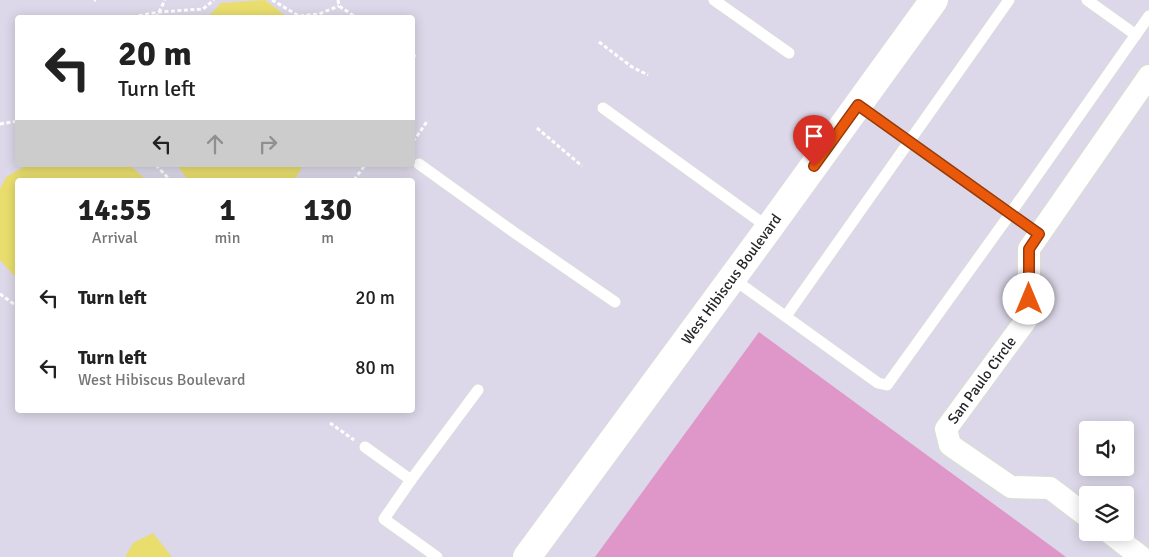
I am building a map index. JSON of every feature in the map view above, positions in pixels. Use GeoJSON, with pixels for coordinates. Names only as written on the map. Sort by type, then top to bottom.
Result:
{"type":"FeatureCollection","features":[{"type":"Feature","properties":{"kind":"street","name":"West Hibiscus Boulevard"},"geometry":{"type":"LineString","coordinates":[[526,557],[769,228],[934,0]]}},
{"type":"Feature","properties":{"kind":"street","name":"San Paulo Circle"},"geometry":{"type":"LineString","coordinates":[[1079,510],[1050,488],[1011,487],[950,445],[946,428],[1029,316],[1029,249],[1149,76]]}},
{"type":"Feature","properties":{"kind":"street"},"geometry":{"type":"LineString","coordinates":[[1120,541],[1141,557]]}},
{"type":"Feature","properties":{"kind":"lane"},"geometry":{"type":"LineString","coordinates":[[714,0],[790,53]]}},
{"type":"Feature","properties":{"kind":"lane"},"geometry":{"type":"LineString","coordinates":[[786,316],[1009,0]]}},
{"type":"Feature","properties":{"kind":"lane"},"geometry":{"type":"LineString","coordinates":[[1087,0],[1136,35]]}},
{"type":"Feature","properties":{"kind":"lane"},"geometry":{"type":"LineString","coordinates":[[732,278],[878,383],[886,384],[1010,214],[1149,16]]}},
{"type":"Feature","properties":{"kind":"lane"},"geometry":{"type":"LineString","coordinates":[[858,105],[1039,234]]}},
{"type":"Feature","properties":{"kind":"lane"},"geometry":{"type":"LineString","coordinates":[[603,108],[769,228]]}},
{"type":"Feature","properties":{"kind":"lane"},"geometry":{"type":"LineString","coordinates":[[419,164],[615,302]]}},
{"type":"Feature","properties":{"kind":"lane"},"geometry":{"type":"LineString","coordinates":[[437,557],[384,519],[478,390]]}},
{"type":"Feature","properties":{"kind":"lane"},"geometry":{"type":"LineString","coordinates":[[364,447],[411,480]]}},
{"type":"Feature","properties":{"kind":"path"},"geometry":{"type":"LineString","coordinates":[[158,15],[165,0]]}},
{"type":"Feature","properties":{"kind":"path"},"geometry":{"type":"LineString","coordinates":[[142,15],[203,9],[214,0]]}},
{"type":"Feature","properties":{"kind":"path"},"geometry":{"type":"LineString","coordinates":[[272,0],[297,15]]}},
{"type":"Feature","properties":{"kind":"path"},"geometry":{"type":"LineString","coordinates":[[338,0],[340,6],[353,15]]}},
{"type":"Feature","properties":{"kind":"path"},"geometry":{"type":"LineString","coordinates":[[309,15],[319,14],[340,6]]}},
{"type":"Feature","properties":{"kind":"path"},"geometry":{"type":"LineString","coordinates":[[599,42],[632,67],[648,74]]}},
{"type":"Feature","properties":{"kind":"path"},"geometry":{"type":"LineString","coordinates":[[415,139],[428,120]]}},
{"type":"Feature","properties":{"kind":"path"},"geometry":{"type":"LineString","coordinates":[[0,124],[15,122]]}},
{"type":"Feature","properties":{"kind":"path"},"geometry":{"type":"LineString","coordinates":[[537,128],[582,166]]}},
{"type":"Feature","properties":{"kind":"path"},"geometry":{"type":"LineString","coordinates":[[158,167],[168,178]]}},
{"type":"Feature","properties":{"kind":"path"},"geometry":{"type":"LineString","coordinates":[[355,178],[364,167]]}},
{"type":"Feature","properties":{"kind":"path"},"geometry":{"type":"LineString","coordinates":[[0,294],[15,304]]}},
{"type":"Feature","properties":{"kind":"path"},"geometry":{"type":"LineString","coordinates":[[330,423],[364,447]]}},
{"type":"Feature","properties":{"kind":"shaded area"},"geometry":{"type":"Polygon","coordinates":[[[265,0],[284,15],[210,15],[221,3],[265,0]]]}},
{"type":"Feature","properties":{"kind":"shaded area"},"geometry":{"type":"Polygon","coordinates":[[[24,167],[132,167],[144,178],[15,178],[15,277],[0,260],[0,189],[6,177],[24,167]]]}},
{"type":"Feature","properties":{"kind":"shaded area"},"geometry":{"type":"Polygon","coordinates":[[[178,167],[302,167],[296,178],[187,178],[178,167]]]}},
{"type":"Feature","properties":{"kind":"shaded area"},"geometry":{"type":"Polygon","coordinates":[[[759,332],[1066,557],[595,557],[759,332]]]}},
{"type":"Feature","properties":{"kind":"shaded area"},"geometry":{"type":"Polygon","coordinates":[[[153,533],[172,557],[125,557],[133,543],[153,533]]]}},
{"type":"Feature","properties":{"kind":"route"},"geometry":{"type":"LineString","coordinates":[[814,166],[858,105],[1039,234],[1029,249],[1029,299]]}}]}
